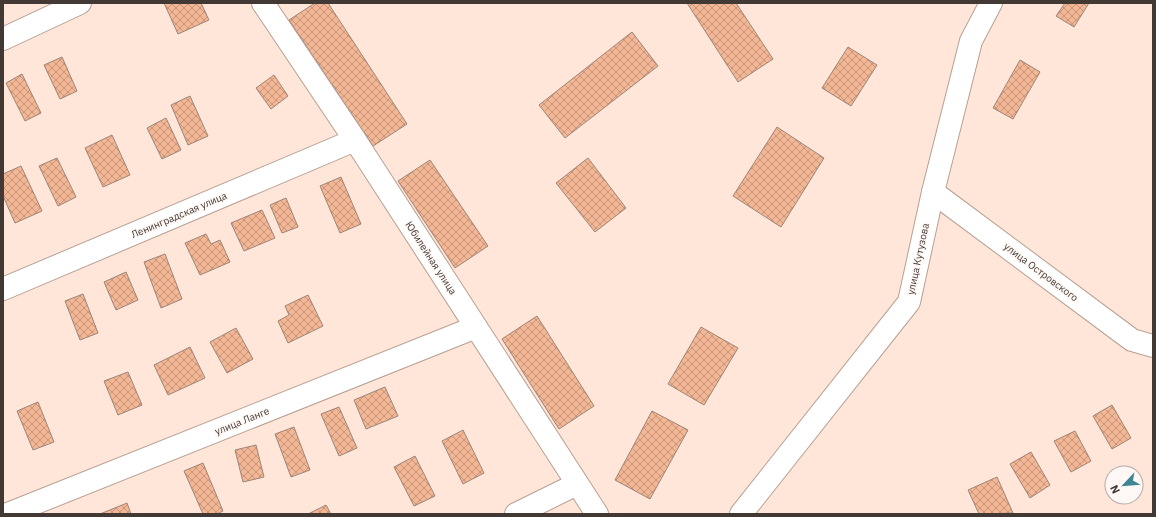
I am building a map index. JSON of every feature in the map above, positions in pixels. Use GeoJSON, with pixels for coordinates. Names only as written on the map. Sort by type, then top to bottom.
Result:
{"type":"FeatureCollection","features":[{"type":"Feature","properties":{"kind":"street"},"geometry":{"type":"LineString","coordinates":[[3,39],[80,3]]}},
{"type":"Feature","properties":{"kind":"street","name":"Юбилейная улица"},"geometry":{"type":"LineString","coordinates":[[263,3],[355,140],[597,514]]}},
{"type":"Feature","properties":{"kind":"street","name":"улица Кутузова"},"geometry":{"type":"LineString","coordinates":[[741,514],[909,302],[933,192],[971,41],[991,3]]}},
{"type":"Feature","properties":{"kind":"street","name":"Ленинградская улица"},"geometry":{"type":"LineString","coordinates":[[3,289],[355,140]]}},
{"type":"Feature","properties":{"kind":"street","name":"улица Островского"},"geometry":{"type":"LineString","coordinates":[[933,192],[1132,340],[1153,346]]}},
{"type":"Feature","properties":{"kind":"street","name":"улица Ланге"},"geometry":{"type":"LineString","coordinates":[[8,514],[476,327]]}},
{"type":"Feature","properties":{"kind":"street"},"geometry":{"type":"LineString","coordinates":[[516,514],[578,484]]}},
{"type":"Feature","properties":{"kind":"building"},"geometry":{"type":"Polygon","coordinates":[[[164,3],[201,3],[209,20],[178,34],[164,3]]]}},
{"type":"Feature","properties":{"kind":"building"},"geometry":{"type":"Polygon","coordinates":[[[315,3],[328,3],[407,124],[373,146],[289,20],[315,3]]]}},
{"type":"Feature","properties":{"kind":"building"},"geometry":{"type":"Polygon","coordinates":[[[687,3],[736,3],[773,59],[738,82],[687,3]]]}},
{"type":"Feature","properties":{"kind":"building"},"geometry":{"type":"Polygon","coordinates":[[[1065,3],[1089,3],[1074,27],[1056,16],[1065,3]]]}},
{"type":"Feature","properties":{"kind":"building"},"geometry":{"type":"Polygon","coordinates":[[[632,32],[658,66],[565,138],[539,105],[632,32]]]}},
{"type":"Feature","properties":{"kind":"building"},"geometry":{"type":"Polygon","coordinates":[[[848,47],[877,65],[851,106],[822,88],[848,47]]]}},
{"type":"Feature","properties":{"kind":"building"},"geometry":{"type":"Polygon","coordinates":[[[62,57],[77,91],[60,99],[44,65],[62,57]]]}},
{"type":"Feature","properties":{"kind":"building"},"geometry":{"type":"Polygon","coordinates":[[[1020,60],[1040,72],[1013,119],[993,108],[1020,60]]]}},
{"type":"Feature","properties":{"kind":"building"},"geometry":{"type":"Polygon","coordinates":[[[22,74],[41,113],[25,121],[6,83],[22,74]]]}},
{"type":"Feature","properties":{"kind":"building"},"geometry":{"type":"Polygon","coordinates":[[[274,75],[288,96],[271,109],[256,88],[274,75]]]}},
{"type":"Feature","properties":{"kind":"building"},"geometry":{"type":"Polygon","coordinates":[[[190,96],[208,136],[188,145],[171,105],[190,96]]]}},
{"type":"Feature","properties":{"kind":"building"},"geometry":{"type":"Polygon","coordinates":[[[166,118],[181,150],[162,159],[147,128],[166,118]]]}},
{"type":"Feature","properties":{"kind":"building"},"geometry":{"type":"Polygon","coordinates":[[[777,127],[824,158],[781,227],[733,196],[777,127]]]}},
{"type":"Feature","properties":{"kind":"building"},"geometry":{"type":"Polygon","coordinates":[[[112,135],[130,175],[103,187],[85,148],[112,135]]]}},
{"type":"Feature","properties":{"kind":"building"},"geometry":{"type":"Polygon","coordinates":[[[57,158],[76,197],[58,206],[39,166],[57,158]]]}},
{"type":"Feature","properties":{"kind":"building"},"geometry":{"type":"Polygon","coordinates":[[[588,158],[626,208],[595,232],[556,183],[588,158]]]}},
{"type":"Feature","properties":{"kind":"building"},"geometry":{"type":"Polygon","coordinates":[[[430,160],[488,246],[455,268],[398,181],[430,160]]]}},
{"type":"Feature","properties":{"kind":"building"},"geometry":{"type":"Polygon","coordinates":[[[21,166],[42,211],[15,223],[3,196],[3,174],[21,166]]]}},
{"type":"Feature","properties":{"kind":"building"},"geometry":{"type":"Polygon","coordinates":[[[341,177],[361,224],[340,233],[320,186],[341,177]]]}},
{"type":"Feature","properties":{"kind":"building"},"geometry":{"type":"Polygon","coordinates":[[[286,198],[298,227],[282,233],[270,205],[286,198]]]}},
{"type":"Feature","properties":{"kind":"building"},"geometry":{"type":"Polygon","coordinates":[[[262,210],[275,238],[244,251],[231,223],[262,210]]]}},
{"type":"Feature","properties":{"kind":"building"},"geometry":{"type":"Polygon","coordinates":[[[206,234],[211,244],[220,240],[230,262],[200,275],[185,243],[206,234]]]}},
{"type":"Feature","properties":{"kind":"building"},"geometry":{"type":"Polygon","coordinates":[[[165,254],[182,299],[161,308],[144,262],[165,254]]]}},
{"type":"Feature","properties":{"kind":"building"},"geometry":{"type":"Polygon","coordinates":[[[126,272],[138,300],[116,310],[104,282],[126,272]]]}},
{"type":"Feature","properties":{"kind":"building"},"geometry":{"type":"Polygon","coordinates":[[[83,294],[98,333],[80,340],[65,301],[83,294]]]}},
{"type":"Feature","properties":{"kind":"building"},"geometry":{"type":"Polygon","coordinates":[[[308,295],[323,326],[288,343],[278,321],[289,315],[285,306],[308,295]]]}},
{"type":"Feature","properties":{"kind":"building"},"geometry":{"type":"Polygon","coordinates":[[[537,316],[594,406],[559,429],[502,339],[537,316]]]}},
{"type":"Feature","properties":{"kind":"building"},"geometry":{"type":"Polygon","coordinates":[[[701,327],[738,348],[704,405],[668,384],[701,327]]]}},
{"type":"Feature","properties":{"kind":"building"},"geometry":{"type":"Polygon","coordinates":[[[236,328],[253,359],[227,373],[210,342],[236,328]]]}},
{"type":"Feature","properties":{"kind":"building"},"geometry":{"type":"Polygon","coordinates":[[[190,347],[205,378],[168,395],[154,365],[190,347]]]}},
{"type":"Feature","properties":{"kind":"building"},"geometry":{"type":"Polygon","coordinates":[[[128,372],[142,405],[118,415],[104,381],[128,372]]]}},
{"type":"Feature","properties":{"kind":"building"},"geometry":{"type":"Polygon","coordinates":[[[385,387],[398,416],[366,429],[354,400],[385,387]]]}},
{"type":"Feature","properties":{"kind":"building"},"geometry":{"type":"Polygon","coordinates":[[[38,402],[54,442],[33,450],[17,411],[38,402]]]}},
{"type":"Feature","properties":{"kind":"building"},"geometry":{"type":"Polygon","coordinates":[[[1112,405],[1131,438],[1112,449],[1093,416],[1112,405]]]}},
{"type":"Feature","properties":{"kind":"building"},"geometry":{"type":"Polygon","coordinates":[[[339,407],[357,448],[339,456],[321,414],[339,407]]]}},
{"type":"Feature","properties":{"kind":"building"},"geometry":{"type":"Polygon","coordinates":[[[652,411],[688,430],[650,499],[615,480],[652,411]]]}},
{"type":"Feature","properties":{"kind":"building"},"geometry":{"type":"Polygon","coordinates":[[[294,427],[310,470],[291,477],[275,434],[294,427]]]}},
{"type":"Feature","properties":{"kind":"building"},"geometry":{"type":"Polygon","coordinates":[[[463,430],[484,473],[463,484],[442,441],[463,430]]]}},
{"type":"Feature","properties":{"kind":"building"},"geometry":{"type":"Polygon","coordinates":[[[1075,431],[1091,461],[1071,472],[1054,441],[1075,431]]]}},
{"type":"Feature","properties":{"kind":"building"},"geometry":{"type":"Polygon","coordinates":[[[256,445],[264,477],[243,482],[235,450],[256,445]]]}},
{"type":"Feature","properties":{"kind":"building"},"geometry":{"type":"Polygon","coordinates":[[[1031,452],[1050,485],[1030,498],[1010,464],[1031,452]]]}},
{"type":"Feature","properties":{"kind":"building"},"geometry":{"type":"Polygon","coordinates":[[[415,456],[435,496],[414,506],[394,467],[415,456]]]}},
{"type":"Feature","properties":{"kind":"building"},"geometry":{"type":"Polygon","coordinates":[[[203,463],[223,511],[217,514],[203,514],[184,471],[203,463]]]}},
{"type":"Feature","properties":{"kind":"building"},"geometry":{"type":"Polygon","coordinates":[[[997,477],[1013,513],[979,514],[968,490],[997,477]]]}},
{"type":"Feature","properties":{"kind":"building"},"geometry":{"type":"Polygon","coordinates":[[[127,503],[131,514],[100,514],[127,503]]]}},
{"type":"Feature","properties":{"kind":"building"},"geometry":{"type":"Polygon","coordinates":[[[326,505],[331,514],[308,514],[326,505]]]}}]}
